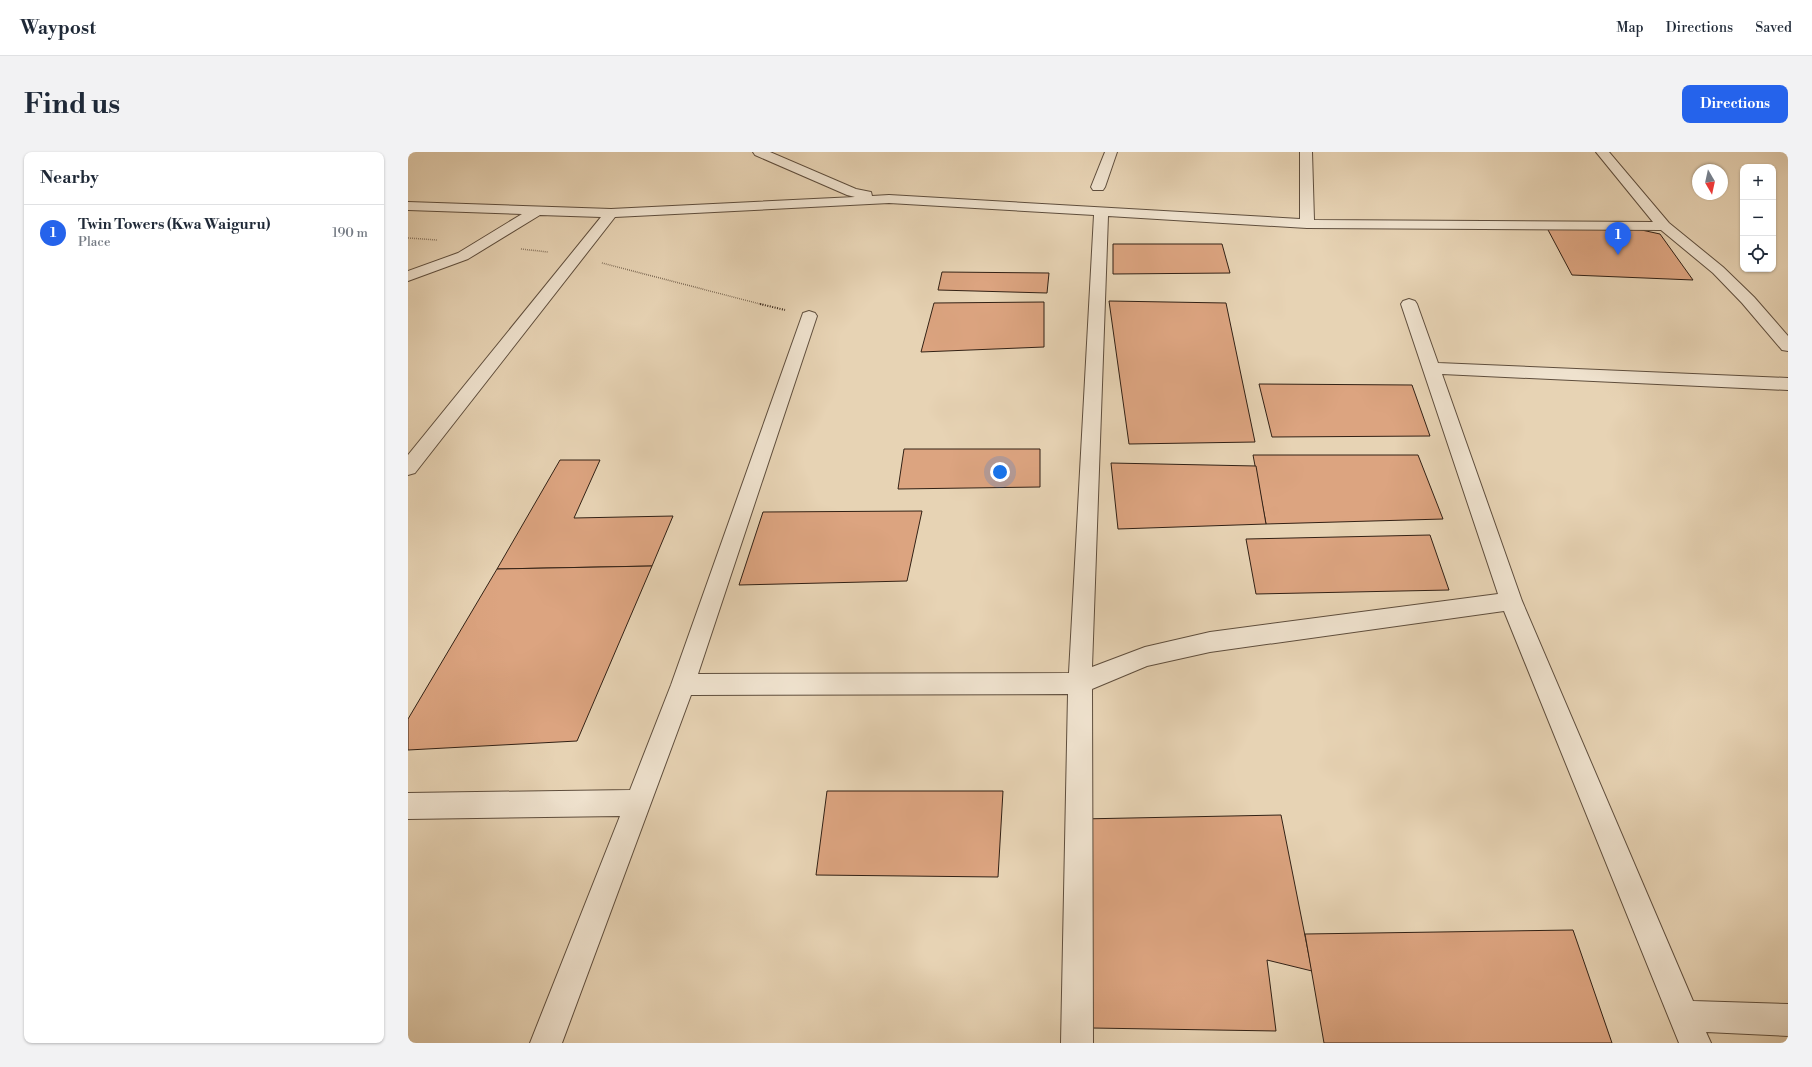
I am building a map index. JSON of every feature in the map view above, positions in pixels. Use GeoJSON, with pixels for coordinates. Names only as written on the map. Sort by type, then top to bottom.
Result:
{"type":"FeatureCollection","features":[{"type":"Feature","properties":{"kind":"street"},"geometry":{"type":"LineString","coordinates":[[760,152],[852,192],[889,199]]}},
{"type":"Feature","properties":{"kind":"street"},"geometry":{"type":"LineString","coordinates":[[1098,187],[1111,152]]}},
{"type":"Feature","properties":{"kind":"street"},"geometry":{"type":"LineString","coordinates":[[1306,152],[1307,224]]}},
{"type":"Feature","properties":{"kind":"street"},"geometry":{"type":"LineString","coordinates":[[1602,152],[1664,226],[1718,270],[1748,300],[1788,346]]}},
{"type":"Feature","properties":{"kind":"street"},"geometry":{"type":"LineString","coordinates":[[408,206],[611,213],[889,199],[1307,224],[1664,226]]}},
{"type":"Feature","properties":{"kind":"street"},"geometry":{"type":"LineString","coordinates":[[408,276],[463,256],[485,244],[538,210]]}},
{"type":"Feature","properties":{"kind":"street"},"geometry":{"type":"LineString","coordinates":[[1077,1043],[1080,683],[1101,212]]}},
{"type":"Feature","properties":{"kind":"street"},"geometry":{"type":"LineString","coordinates":[[408,468],[575,256],[611,213]]}},
{"type":"Feature","properties":{"kind":"street"},"geometry":{"type":"LineString","coordinates":[[1409,304],[1511,601],[1690,1029],[1788,1020]]}},
{"type":"Feature","properties":{"kind":"street"},"geometry":{"type":"LineString","coordinates":[[546,1043],[683,685],[809,316]]}},
{"type":"Feature","properties":{"kind":"street"},"geometry":{"type":"LineString","coordinates":[[1431,368],[1788,384]]}},
{"type":"Feature","properties":{"kind":"street"},"geometry":{"type":"LineString","coordinates":[[683,685],[1080,683],[1145,657],[1210,642],[1511,601]]}},
{"type":"Feature","properties":{"kind":"street"},"geometry":{"type":"LineString","coordinates":[[408,806],[638,803]]}},
{"type":"Feature","properties":{"kind":"path"},"geometry":{"type":"LineString","coordinates":[[408,238],[485,244],[575,256],[809,316]]}},
{"type":"Feature","properties":{"kind":"building"},"geometry":{"type":"Polygon","coordinates":[[[1547,228],[1637,229],[1660,234],[1693,280],[1572,275],[1547,228]]]}},
{"type":"Feature","properties":{"kind":"building"},"geometry":{"type":"Polygon","coordinates":[[[1113,244],[1222,244],[1230,273],[1113,274],[1113,244]]]}},
{"type":"Feature","properties":{"kind":"building"},"geometry":{"type":"Polygon","coordinates":[[[942,272],[1049,273],[1047,293],[938,290],[942,272]]]}},
{"type":"Feature","properties":{"kind":"building"},"geometry":{"type":"Polygon","coordinates":[[[1109,301],[1226,303],[1255,442],[1129,444],[1109,301]]]}},
{"type":"Feature","properties":{"kind":"building"},"geometry":{"type":"Polygon","coordinates":[[[1044,302],[1044,347],[921,352],[934,303],[1044,302]]]}},
{"type":"Feature","properties":{"kind":"building"},"geometry":{"type":"Polygon","coordinates":[[[1259,384],[1412,385],[1430,436],[1272,437],[1259,384]]]}},
{"type":"Feature","properties":{"kind":"building"},"geometry":{"type":"Polygon","coordinates":[[[904,449],[1040,449],[1040,487],[898,489],[904,449]]]}},
{"type":"Feature","properties":{"kind":"building"},"geometry":{"type":"Polygon","coordinates":[[[1253,455],[1418,455],[1443,519],[1266,524],[1253,455]]]}},
{"type":"Feature","properties":{"kind":"building"},"geometry":{"type":"Polygon","coordinates":[[[560,460],[600,460],[574,518],[673,516],[652,566],[497,569],[560,460]]]}},
{"type":"Feature","properties":{"kind":"building"},"geometry":{"type":"Polygon","coordinates":[[[1111,463],[1256,466],[1266,524],[1118,529],[1111,463]]]}},
{"type":"Feature","properties":{"kind":"building"},"geometry":{"type":"Polygon","coordinates":[[[922,511],[907,581],[739,585],[763,512],[922,511]]]}},
{"type":"Feature","properties":{"kind":"building"},"geometry":{"type":"Polygon","coordinates":[[[1430,535],[1449,590],[1256,594],[1246,539],[1430,535]]]}},
{"type":"Feature","properties":{"kind":"building"},"geometry":{"type":"Polygon","coordinates":[[[652,566],[577,741],[408,750],[408,719],[497,569],[652,566]]]}},
{"type":"Feature","properties":{"kind":"building"},"geometry":{"type":"Polygon","coordinates":[[[827,791],[1003,791],[998,877],[816,875],[827,791]]]}},
{"type":"Feature","properties":{"kind":"building"},"geometry":{"type":"Polygon","coordinates":[[[1281,815],[1312,971],[1267,960],[1276,1031],[1092,1028],[1080,819],[1281,815]]]}},
{"type":"Feature","properties":{"kind":"building"},"geometry":{"type":"Polygon","coordinates":[[[1573,930],[1612,1043],[1324,1043],[1305,934],[1573,930]]]}},
{"type":"Feature","properties":{"kind":"place","name":"Twin Towers (Kwa Waiguru)"},"geometry":{"type":"Point","coordinates":[1618,255]}}]}
